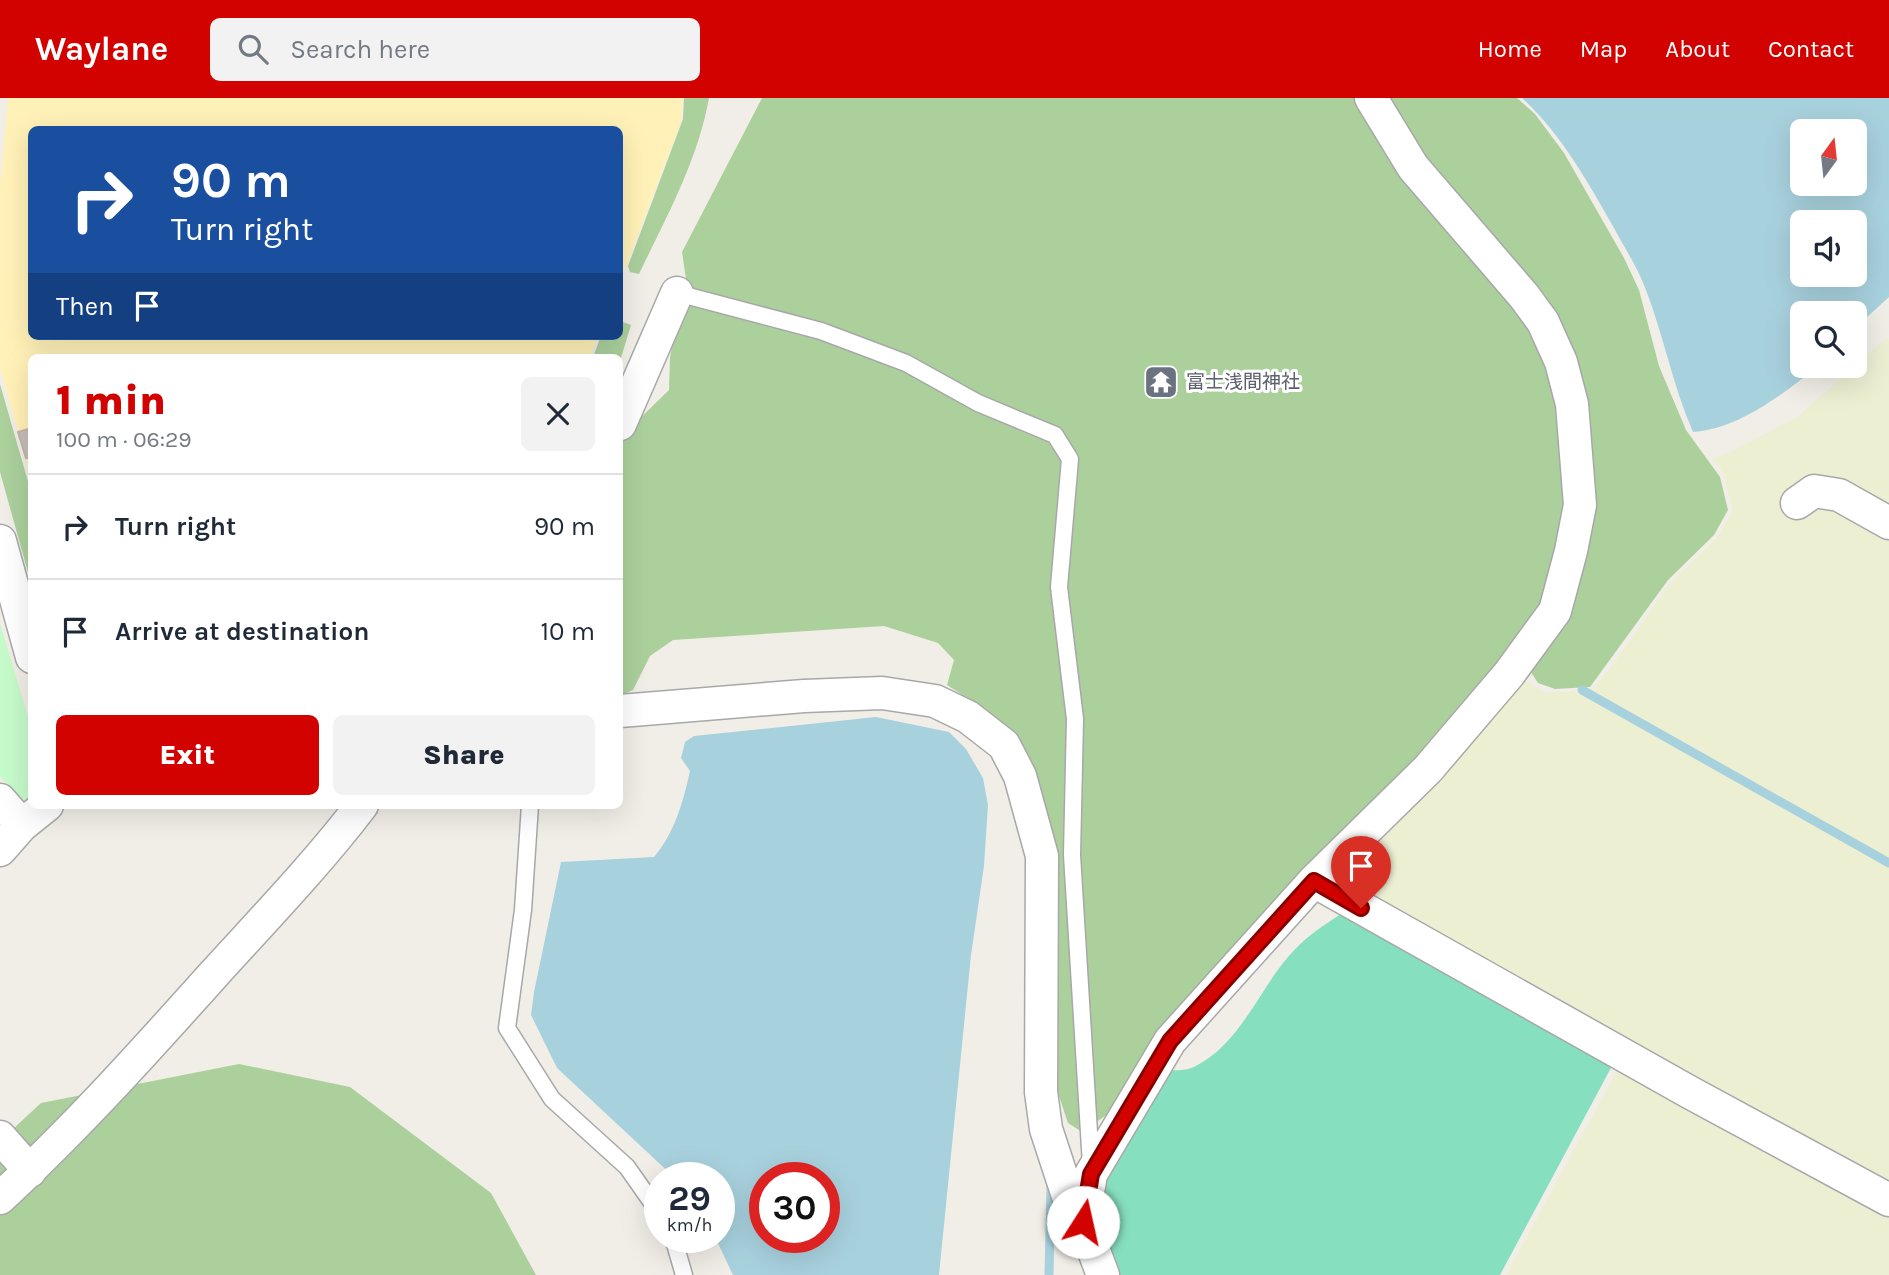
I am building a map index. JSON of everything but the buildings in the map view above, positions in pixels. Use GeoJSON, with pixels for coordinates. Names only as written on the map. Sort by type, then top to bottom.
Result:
{"type":"FeatureCollection","features":[{"type":"Feature","properties":{"kind":"street"},"geometry":{"type":"LineString","coordinates":[[1083,1222],[1091,1174],[1170,1041],[1314,881],[1428,769],[1509,674],[1555,611],[1571,551],[1580,505],[1572,404],[1561,362],[1543,322],[1524,296],[1413,167],[1371,98]]}},
{"type":"Feature","properties":{"kind":"street"},"geometry":{"type":"LineString","coordinates":[[623,417],[677,293]]}},
{"type":"Feature","properties":{"kind":"street"},"geometry":{"type":"LineString","coordinates":[[1797,503],[1814,491],[1839,495],[1889,523]]}},
{"type":"Feature","properties":{"kind":"street"},"geometry":{"type":"LineString","coordinates":[[0,541],[28,642]]}},
{"type":"Feature","properties":{"kind":"street"},"geometry":{"type":"LineString","coordinates":[[623,711],[804,696],[883,693],[935,701],[968,717],[1004,745],[1020,776],[1042,856],[1041,1092],[1046,1129],[1068,1196],[1083,1222],[1103,1275]]}},
{"type":"Feature","properties":{"kind":"street"},"geometry":{"type":"LineString","coordinates":[[0,800],[22,824]]}},
{"type":"Feature","properties":{"kind":"street"},"geometry":{"type":"LineString","coordinates":[[0,850],[22,824],[42,809]]}},
{"type":"Feature","properties":{"kind":"street"},"geometry":{"type":"LineString","coordinates":[[0,1198],[30,1171],[168,1026],[359,809]]}},
{"type":"Feature","properties":{"kind":"street"},"geometry":{"type":"LineString","coordinates":[[1314,881],[1691,1093],[1889,1200]]}},
{"type":"Feature","properties":{"kind":"street"},"geometry":{"type":"LineString","coordinates":[[0,1138],[30,1171]]}},
{"type":"Feature","properties":{"kind":"lane"},"geometry":{"type":"LineString","coordinates":[[677,293],[821,331],[906,363],[978,403],[1055,435],[1070,458],[1059,587],[1074,719],[1072,855],[1091,1174]]}},
{"type":"Feature","properties":{"kind":"lane"},"geometry":{"type":"LineString","coordinates":[[530,809],[523,910],[507,1028],[552,1099],[627,1167],[644,1191]]}},
{"type":"Feature","properties":{"kind":"lane"},"geometry":{"type":"LineString","coordinates":[[678,1253],[684,1275]]}},
{"type":"Feature","properties":{"kind":"green space"},"geometry":{"type":"Polygon","coordinates":[[[684,98],[709,98],[697,144],[680,188],[639,274],[630,272],[628,266],[683,119],[684,98]]]}},
{"type":"Feature","properties":{"kind":"green space"},"geometry":{"type":"Polygon","coordinates":[[[762,98],[1517,98],[1535,114],[1564,153],[1624,258],[1639,290],[1659,366],[1686,430],[1720,477],[1728,510],[1714,535],[1668,580],[1590,687],[1555,689],[1538,683],[1529,669],[1128,1100],[1082,1132],[1068,1123],[1050,1069],[1053,1019],[1009,730],[984,709],[947,685],[954,660],[938,643],[884,626],[673,640],[650,656],[633,690],[623,695],[623,437],[669,390],[670,357],[686,279],[682,252],[762,98]]]}},
{"type":"Feature","properties":{"kind":"green space"},"geometry":{"type":"Polygon","coordinates":[[[623,322],[631,325],[622,354],[594,354],[599,340],[623,340],[623,322]]]}},
{"type":"Feature","properties":{"kind":"green space"},"geometry":{"type":"Polygon","coordinates":[[[1885,339],[1889,340],[1889,510],[1794,490],[1805,518],[1827,505],[1889,536],[1889,859],[1591,691],[1670,583],[1716,539],[1733,510],[1723,473],[1712,458],[1733,451],[1797,417],[1841,378],[1867,378],[1867,355],[1885,339]]]}},
{"type":"Feature","properties":{"kind":"green space"},"geometry":{"type":"Polygon","coordinates":[[[0,384],[28,482],[28,572],[0,472],[0,384]]]}},
{"type":"Feature","properties":{"kind":"green space"},"geometry":{"type":"Polygon","coordinates":[[[0,623],[28,717],[28,799],[23,799],[0,777],[0,623]]]}},
{"type":"Feature","properties":{"kind":"green space"},"geometry":{"type":"Polygon","coordinates":[[[1519,676],[1545,693],[1574,691],[1889,867],[1889,1192],[1327,881],[1519,676]]]}},
{"type":"Feature","properties":{"kind":"green space"},"geometry":{"type":"Polygon","coordinates":[[[1343,913],[1613,1064],[1500,1275],[1116,1275],[1107,1239],[1102,1177],[1162,1071],[1194,1067],[1224,1045],[1294,950],[1343,913]]]}},
{"type":"Feature","properties":{"kind":"green space"},"geometry":{"type":"Polygon","coordinates":[[[1621,1063],[1889,1212],[1889,1275],[1506,1275],[1621,1063]]]}},
{"type":"Feature","properties":{"kind":"green space"},"geometry":{"type":"Polygon","coordinates":[[[239,1064],[350,1087],[491,1193],[536,1275],[0,1275],[0,1141],[41,1103],[239,1064]]]}},
{"type":"Feature","properties":{"kind":"sand"},"geometry":{"type":"Polygon","coordinates":[[[8,98],[683,98],[681,121],[623,274],[623,126],[28,126],[28,340],[596,340],[591,354],[28,354],[28,468],[0,368],[0,187],[8,98]]]}},
{"type":"Feature","properties":{"kind":"water"},"geometry":{"type":"Polygon","coordinates":[[[1522,98],[1889,98],[1889,297],[1867,317],[1867,301],[1790,301],[1790,378],[1803,378],[1743,418],[1727,425],[1693,432],[1651,303],[1637,270],[1584,176],[1549,127],[1522,98]]]}},
{"type":"Feature","properties":{"kind":"water"},"geometry":{"type":"Polygon","coordinates":[[[876,717],[949,732],[966,749],[983,778],[988,805],[984,866],[971,955],[939,1275],[733,1275],[723,1253],[735,1253],[735,1162],[658,1162],[557,1068],[531,1015],[561,862],[654,857],[673,827],[681,805],[690,771],[681,758],[685,742],[694,736],[876,717]]]}},
{"type":"Feature","properties":{"kind":"waterway"},"geometry":{"type":"LineString","coordinates":[[1582,690],[1889,863]]}},
{"type":"Feature","properties":{"kind":"waterway"},"geometry":{"type":"LineString","coordinates":[[1049,1275],[1051,1186]]}},
{"type":"Feature","properties":{"kind":"place","name":"富士浅間神社"},"geometry":{"type":"Point","coordinates":[1161,382]}},
{"type":"Feature","properties":{"kind":"route"},"geometry":{"type":"LineString","coordinates":[[1083,1222],[1091,1174],[1170,1041],[1314,881],[1361,908]]}}]}
